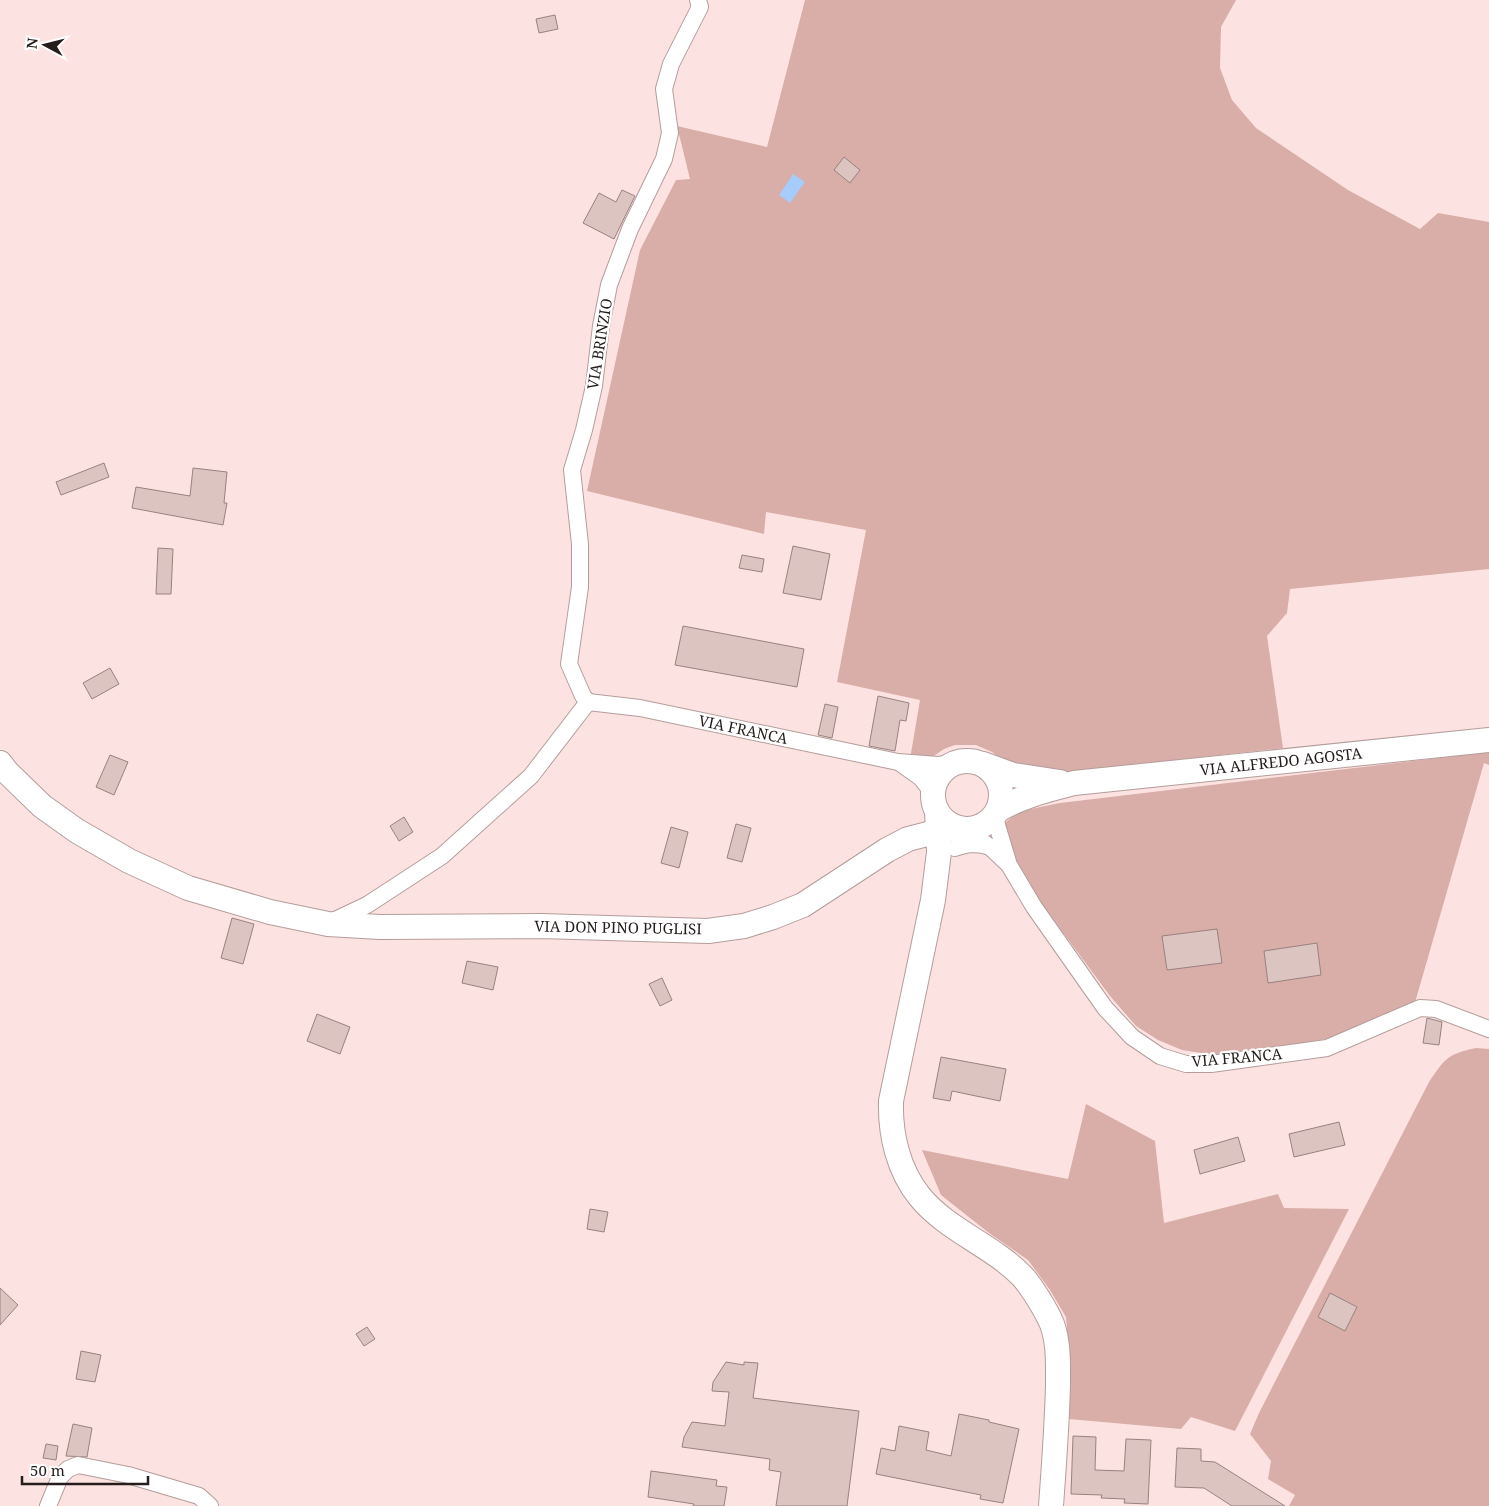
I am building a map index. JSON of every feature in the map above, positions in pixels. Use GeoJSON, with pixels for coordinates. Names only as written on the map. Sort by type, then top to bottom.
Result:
{"type":"FeatureCollection","features":[{"type":"Feature","properties":{"kind":"street","name":"VIA BRINZIO"},"geometry":{"type":"LineString","coordinates":[[588,702],[583,696],[569,664],[580,578],[580,544],[572,470],[594,386],[609,285],[630,229],[664,159],[670,133],[664,89],[671,64],[700,7],[698,0]]}},
{"type":"Feature","properties":{"kind":"street","name":"VIA FRANCA"},"geometry":{"type":"LineString","coordinates":[[588,702],[640,708],[898,762],[938,765],[954,763]]}},
{"type":"Feature","properties":{"kind":"street"},"geometry":{"type":"LineString","coordinates":[[328,924],[367,904],[442,856],[530,776],[588,702]]}},
{"type":"Feature","properties":{"kind":"street","name":"VIA ALFREDO AGOSTA"},"geometry":{"type":"LineString","coordinates":[[963,822],[1012,801],[1074,783],[1489,740]]}},
{"type":"Feature","properties":{"kind":"street"},"geometry":{"type":"LineString","coordinates":[[887,850],[908,839],[963,822],[1001,800],[1001,789],[998,779],[983,764],[974,761],[964,760],[954,763],[939,775],[934,783],[963,822],[1009,865]]}},
{"type":"Feature","properties":{"kind":"street"},"geometry":{"type":"LineString","coordinates":[[898,762],[921,778],[963,822],[1009,865]]}},
{"type":"Feature","properties":{"kind":"street","name":"VIA DON PINO PUGLISI"},"geometry":{"type":"LineString","coordinates":[[0,763],[42,806],[77,831],[129,861],[188,888],[270,912],[328,924],[380,927],[541,926],[708,931],[744,926],[773,918],[803,905],[887,850]]}},
{"type":"Feature","properties":{"kind":"street","name":"VIA ALFREDO AGOSTA"},"geometry":{"type":"LineString","coordinates":[[983,764],[1030,779],[1074,783]]}},
{"type":"Feature","properties":{"kind":"street"},"geometry":{"type":"LineString","coordinates":[[887,850],[916,821],[963,822]]}},
{"type":"Feature","properties":{"kind":"street"},"geometry":{"type":"LineString","coordinates":[[963,822],[933,900],[891,1101],[890,1122],[905,1174],[920,1197],[942,1218],[1022,1276],[1038,1299],[1052,1325],[1058,1366],[1057,1433],[1051,1506]]}},
{"type":"Feature","properties":{"kind":"street","name":"VIA FRANCA"},"geometry":{"type":"LineString","coordinates":[[1009,865],[1034,907],[1105,1008],[1132,1038],[1160,1056],[1186,1064],[1211,1064],[1327,1048],[1420,1008],[1436,1009],[1489,1029]]}},
{"type":"Feature","properties":{"kind":"street"},"geometry":{"type":"LineString","coordinates":[[48,1506],[60,1477],[68,1469],[78,1465],[128,1474],[199,1496],[210,1506]]}},
{"type":"Feature","properties":{"kind":"shaded area"},"geometry":{"type":"Polygon","coordinates":[[[805,0],[1236,0],[1221,27],[1220,68],[1232,100],[1256,128],[1348,190],[1420,229],[1438,213],[1489,222],[1489,569],[1290,589],[1287,613],[1267,636],[1283,748],[1032,776],[1016,771],[992,752],[976,745],[955,745],[944,749],[928,760],[910,759],[920,700],[837,682],[866,530],[766,512],[764,534],[587,491],[640,250],[676,180],[690,179],[677,126],[767,147],[805,0]]]}},
{"type":"Feature","properties":{"kind":"shaded area"},"geometry":{"type":"Polygon","coordinates":[[[1489,752],[1489,765],[1484,763],[1414,1006],[1332,1038],[1267,1049],[1214,1055],[1182,1050],[1158,1040],[1136,1026],[1110,996],[1013,865],[1003,834],[1005,823],[1015,814],[1060,803],[1489,752]]]}},
{"type":"Feature","properties":{"kind":"shaded area"},"geometry":{"type":"Polygon","coordinates":[[[1476,1048],[1489,1049],[1489,1506],[1289,1506],[1295,1495],[1268,1479],[1271,1461],[1250,1434],[1429,1082],[1448,1058],[1459,1052],[1476,1048]]]}},
{"type":"Feature","properties":{"kind":"shaded area"},"geometry":{"type":"Polygon","coordinates":[[[1086,1104],[1155,1141],[1164,1223],[1278,1194],[1284,1208],[1349,1209],[1235,1431],[1191,1417],[1181,1429],[1069,1419],[1069,1353],[1066,1317],[1050,1290],[1028,1260],[989,1233],[941,1195],[922,1150],[1068,1179],[1086,1104]]]}},
{"type":"Feature","properties":{"kind":"water"},"geometry":{"type":"Polygon","coordinates":[[[793,174],[805,182],[790,203],[779,195],[793,174]]]}},
{"type":"Feature","properties":{"kind":"building"},"geometry":{"type":"Polygon","coordinates":[[[555,15],[558,29],[539,33],[536,19],[555,15]]]}},
{"type":"Feature","properties":{"kind":"building"},"geometry":{"type":"Polygon","coordinates":[[[844,157],[860,170],[850,183],[834,170],[844,157]]]}},
{"type":"Feature","properties":{"kind":"building"},"geometry":{"type":"Polygon","coordinates":[[[622,190],[635,196],[614,239],[583,223],[599,193],[616,202],[622,190]]]}},
{"type":"Feature","properties":{"kind":"building"},"geometry":{"type":"Polygon","coordinates":[[[104,463],[109,477],[61,495],[56,482],[104,463]]]}},
{"type":"Feature","properties":{"kind":"building"},"geometry":{"type":"Polygon","coordinates":[[[193,468],[227,472],[224,503],[227,503],[223,525],[132,508],[136,487],[190,496],[193,468]]]}},
{"type":"Feature","properties":{"kind":"building"},"geometry":{"type":"Polygon","coordinates":[[[793,546],[830,554],[821,600],[783,593],[793,546]]]}},
{"type":"Feature","properties":{"kind":"building"},"geometry":{"type":"Polygon","coordinates":[[[158,548],[173,549],[171,594],[156,594],[158,548]]]}},
{"type":"Feature","properties":{"kind":"building"},"geometry":{"type":"Polygon","coordinates":[[[742,555],[764,559],[762,572],[739,568],[742,555]]]}},
{"type":"Feature","properties":{"kind":"building"},"geometry":{"type":"Polygon","coordinates":[[[683,626],[804,649],[797,687],[675,665],[683,626]]]}},
{"type":"Feature","properties":{"kind":"building"},"geometry":{"type":"Polygon","coordinates":[[[110,668],[119,684],[92,699],[83,683],[110,668]]]}},
{"type":"Feature","properties":{"kind":"building"},"geometry":{"type":"Polygon","coordinates":[[[878,696],[909,703],[906,721],[900,720],[895,751],[869,746],[878,696]]]}},
{"type":"Feature","properties":{"kind":"building"},"geometry":{"type":"Polygon","coordinates":[[[825,704],[838,707],[832,738],[818,735],[825,704]]]}},
{"type":"Feature","properties":{"kind":"building"},"geometry":{"type":"Polygon","coordinates":[[[110,755],[128,762],[114,795],[96,787],[110,755]]]}},
{"type":"Feature","properties":{"kind":"building"},"geometry":{"type":"Polygon","coordinates":[[[404,817],[413,832],[399,841],[390,826],[404,817]]]}},
{"type":"Feature","properties":{"kind":"building"},"geometry":{"type":"Polygon","coordinates":[[[736,824],[751,828],[742,862],[727,858],[736,824]]]}},
{"type":"Feature","properties":{"kind":"building"},"geometry":{"type":"Polygon","coordinates":[[[671,827],[688,832],[679,868],[661,863],[671,827]]]}},
{"type":"Feature","properties":{"kind":"building"},"geometry":{"type":"Polygon","coordinates":[[[232,918],[254,924],[243,964],[221,958],[232,918]]]}},
{"type":"Feature","properties":{"kind":"building"},"geometry":{"type":"Polygon","coordinates":[[[1217,929],[1222,963],[1167,970],[1162,936],[1217,929]]]}},
{"type":"Feature","properties":{"kind":"building"},"geometry":{"type":"Polygon","coordinates":[[[1317,943],[1321,975],[1268,983],[1264,951],[1317,943]]]}},
{"type":"Feature","properties":{"kind":"building"},"geometry":{"type":"Polygon","coordinates":[[[467,961],[498,967],[493,990],[462,983],[467,961]]]}},
{"type":"Feature","properties":{"kind":"building"},"geometry":{"type":"Polygon","coordinates":[[[662,978],[672,1000],[660,1006],[649,984],[662,978]]]}},
{"type":"Feature","properties":{"kind":"building"},"geometry":{"type":"Polygon","coordinates":[[[317,1014],[350,1027],[340,1054],[307,1041],[317,1014]]]}},
{"type":"Feature","properties":{"kind":"building"},"geometry":{"type":"Polygon","coordinates":[[[1427,1018],[1442,1022],[1439,1045],[1423,1043],[1427,1018]]]}},
{"type":"Feature","properties":{"kind":"building"},"geometry":{"type":"Polygon","coordinates":[[[941,1057],[1006,1069],[1000,1101],[952,1091],[950,1101],[933,1098],[941,1057]]]}},
{"type":"Feature","properties":{"kind":"building"},"geometry":{"type":"Polygon","coordinates":[[[1339,1122],[1345,1145],[1294,1157],[1289,1134],[1339,1122]]]}},
{"type":"Feature","properties":{"kind":"building"},"geometry":{"type":"Polygon","coordinates":[[[1238,1137],[1245,1161],[1200,1174],[1194,1150],[1238,1137]]]}},
{"type":"Feature","properties":{"kind":"building"},"geometry":{"type":"Polygon","coordinates":[[[590,1209],[608,1212],[604,1232],[587,1229],[590,1209]]]}},
{"type":"Feature","properties":{"kind":"building"},"geometry":{"type":"Polygon","coordinates":[[[0,1288],[18,1305],[0,1325],[0,1288]]]}},
{"type":"Feature","properties":{"kind":"building"},"geometry":{"type":"Polygon","coordinates":[[[1330,1293],[1357,1307],[1345,1331],[1318,1317],[1330,1293]]]}},
{"type":"Feature","properties":{"kind":"building"},"geometry":{"type":"Polygon","coordinates":[[[367,1327],[375,1339],[364,1346],[356,1334],[367,1327]]]}},
{"type":"Feature","properties":{"kind":"building"},"geometry":{"type":"Polygon","coordinates":[[[81,1351],[101,1355],[95,1382],[76,1379],[81,1351]]]}},
{"type":"Feature","properties":{"kind":"building"},"geometry":{"type":"Polygon","coordinates":[[[726,1362],[744,1365],[744,1362],[758,1363],[753,1398],[859,1411],[847,1506],[776,1506],[781,1472],[769,1470],[770,1459],[682,1447],[684,1437],[692,1422],[725,1426],[729,1392],[712,1391],[713,1382],[726,1362]]]}},
{"type":"Feature","properties":{"kind":"building"},"geometry":{"type":"Polygon","coordinates":[[[959,1414],[1019,1429],[1003,1503],[980,1499],[981,1495],[876,1474],[881,1448],[895,1451],[899,1426],[929,1432],[926,1450],[951,1456],[959,1414]]]}},
{"type":"Feature","properties":{"kind":"building"},"geometry":{"type":"Polygon","coordinates":[[[73,1424],[92,1428],[87,1457],[66,1456],[73,1424]]]}},
{"type":"Feature","properties":{"kind":"building"},"geometry":{"type":"Polygon","coordinates":[[[1073,1436],[1096,1437],[1095,1470],[1124,1471],[1126,1439],[1151,1440],[1148,1504],[1124,1503],[1125,1499],[1101,1498],[1102,1495],[1071,1494],[1073,1436]]]}},
{"type":"Feature","properties":{"kind":"building"},"geometry":{"type":"Polygon","coordinates":[[[46,1444],[58,1446],[56,1460],[43,1458],[46,1444]]]}},
{"type":"Feature","properties":{"kind":"building"},"geometry":{"type":"Polygon","coordinates":[[[1177,1448],[1201,1449],[1201,1461],[1215,1462],[1285,1506],[1232,1506],[1204,1488],[1175,1487],[1177,1448]]]}},
{"type":"Feature","properties":{"kind":"building"},"geometry":{"type":"Polygon","coordinates":[[[651,1471],[717,1480],[716,1486],[727,1487],[724,1506],[693,1506],[694,1504],[648,1497],[651,1471]]]}}]}
